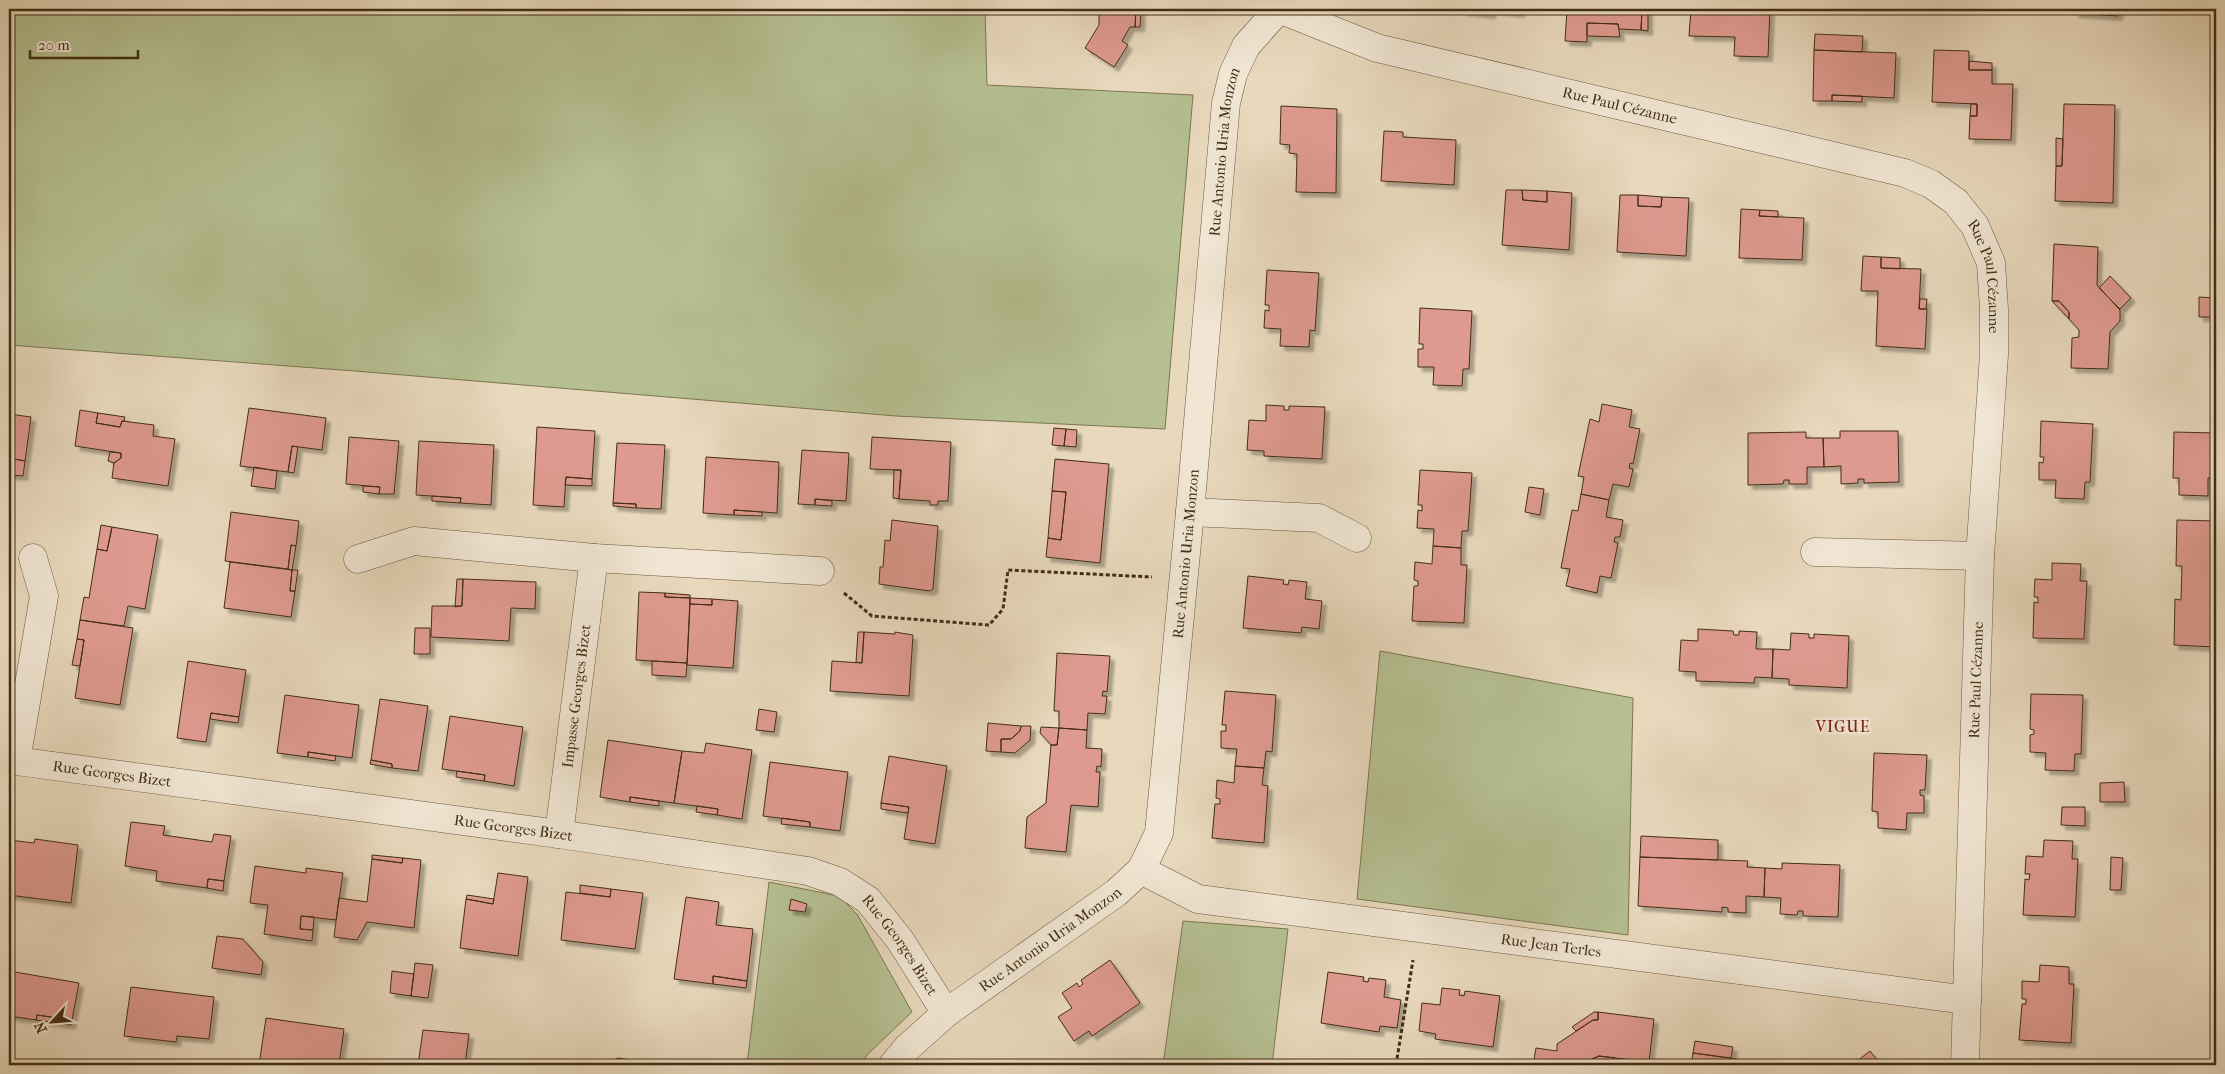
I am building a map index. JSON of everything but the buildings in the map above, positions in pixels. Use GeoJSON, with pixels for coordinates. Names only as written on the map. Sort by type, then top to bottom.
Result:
{"type":"FeatureCollection","features":[{"type":"Feature","properties":{"kind":"street","name":"Rue Antonio Uria Monzon"},"geometry":{"type":"LineString","coordinates":[[893,1065],[907,1048],[946,1013],[1116,893],[1141,870],[1159,833],[1184,578],[1226,103],[1233,74],[1246,46],[1279,9]]}},
{"type":"Feature","properties":{"kind":"street","name":"Rue Paul Cézanne"},"geometry":{"type":"LineString","coordinates":[[1279,9],[1377,48],[1905,173],[1931,184],[1956,202],[1975,226],[1990,263],[1994,309],[1994,355],[1980,556],[1965,1065]]}},
{"type":"Feature","properties":{"kind":"street"},"geometry":{"type":"LineString","coordinates":[[1190,512],[1319,518],[1357,538]]}},
{"type":"Feature","properties":{"kind":"street"},"geometry":{"type":"LineString","coordinates":[[358,560],[414,541],[594,558],[820,570]]}},
{"type":"Feature","properties":{"kind":"street"},"geometry":{"type":"LineString","coordinates":[[1815,552],[1980,556]]}},
{"type":"Feature","properties":{"kind":"street","name":"Rue Georges Bizet"},"geometry":{"type":"LineString","coordinates":[[33,558],[44,596],[12,760],[559,834],[808,872],[840,882],[868,900],[900,940],[946,1013]]}},
{"type":"Feature","properties":{"kind":"street","name":"Impasse Georges Bizet"},"geometry":{"type":"LineString","coordinates":[[559,834],[594,558]]}},
{"type":"Feature","properties":{"kind":"street","name":"Rue Jean Terles"},"geometry":{"type":"LineString","coordinates":[[1141,870],[1198,899],[1967,1000]]}},
{"type":"Feature","properties":{"kind":"path"},"geometry":{"type":"LineString","coordinates":[[820,570],[872,616],[989,625],[1003,610],[1008,570],[1184,578]]}},
{"type":"Feature","properties":{"kind":"path"},"geometry":{"type":"LineString","coordinates":[[1396,1065],[1417,929]]}},
{"type":"Feature","properties":{"kind":"green space"},"geometry":{"type":"Polygon","coordinates":[[[9,9],[985,9],[987,85],[1193,95],[1165,429],[896,416],[355,371],[9,345],[9,9]]]}},
{"type":"Feature","properties":{"kind":"green space"},"geometry":{"type":"Polygon","coordinates":[[[1380,651],[1633,698],[1628,935],[1357,899],[1380,651]]]}},
{"type":"Feature","properties":{"kind":"green space"},"geometry":{"type":"Polygon","coordinates":[[[769,882],[839,896],[857,914],[912,1012],[868,1054],[860,1065],[747,1065],[769,882]]]}},
{"type":"Feature","properties":{"kind":"green space"},"geometry":{"type":"Polygon","coordinates":[[[1183,921],[1288,929],[1272,1065],[1163,1065],[1183,921]]]}},
{"type":"Feature","properties":{"kind":"district","name":"VIGUE"},"geometry":{"type":"Point","coordinates":[1843,726]}}]}
